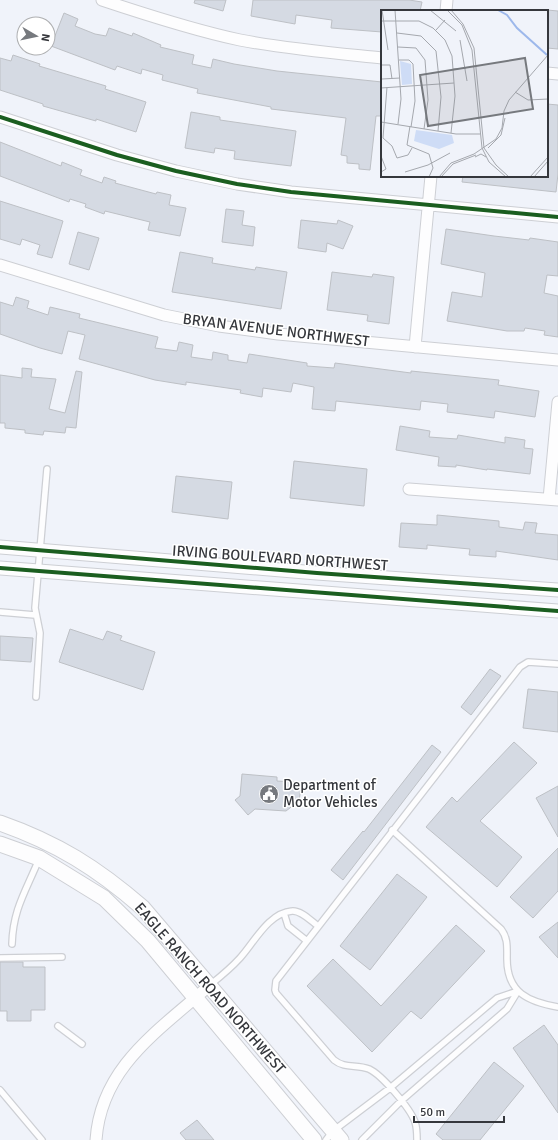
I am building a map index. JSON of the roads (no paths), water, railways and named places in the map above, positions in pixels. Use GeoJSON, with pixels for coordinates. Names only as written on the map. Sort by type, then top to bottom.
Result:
{"type":"FeatureCollection","features":[{"type":"Feature","properties":{"kind":"main road","name":"EAGLE RANCH ROAD NORTHWEST"},"geometry":{"type":"LineString","coordinates":[[0,823],[30,834],[76,856],[114,883],[143,908],[210,985],[333,1137]]}},
{"type":"Feature","properties":{"kind":"main road","name":"EAGLE RANCH ROAD NORTHWEST"},"geometry":{"type":"LineString","coordinates":[[0,844],[39,858],[104,898],[148,941],[314,1140]]}},
{"type":"Feature","properties":{"kind":"street"},"geometry":{"type":"LineString","coordinates":[[102,0],[171,23],[239,40],[305,50],[381,58]]}},
{"type":"Feature","properties":{"kind":"street"},"geometry":{"type":"LineString","coordinates":[[446,10],[447,0]]}},
{"type":"Feature","properties":{"kind":"street"},"geometry":{"type":"LineString","coordinates":[[548,73],[558,74]]}},
{"type":"Feature","properties":{"kind":"street"},"geometry":{"type":"LineString","coordinates":[[0,117],[117,155],[184,173],[237,184],[290,192],[558,217]]}},
{"type":"Feature","properties":{"kind":"street"},"geometry":{"type":"LineString","coordinates":[[415,347],[431,177]]}},
{"type":"Feature","properties":{"kind":"street","name":"BRYAN AVENUE NORTHWEST"},"geometry":{"type":"LineString","coordinates":[[0,265],[164,315],[212,325],[278,334],[558,360]]}},
{"type":"Feature","properties":{"kind":"street"},"geometry":{"type":"LineString","coordinates":[[409,489],[553,499],[558,402]]}},
{"type":"Feature","properties":{"kind":"street","name":"IRVING BOULEVARD NORTHWEST"},"geometry":{"type":"LineString","coordinates":[[0,547],[558,590]]}},
{"type":"Feature","properties":{"kind":"street","name":"IRVING BOULEVARD NORTHWEST"},"geometry":{"type":"LineString","coordinates":[[0,568],[558,611]]}},
{"type":"Feature","properties":{"kind":"street"},"geometry":{"type":"LineString","coordinates":[[96,1140],[104,1103],[110,1088],[127,1060],[150,1037],[210,985]]}},
{"type":"Feature","properties":{"kind":"lane"},"geometry":{"type":"LineString","coordinates":[[36,697],[40,634],[35,615],[37,572],[47,469]]}},
{"type":"Feature","properties":{"kind":"lane"},"geometry":{"type":"LineString","coordinates":[[0,612],[35,615]]}},
{"type":"Feature","properties":{"kind":"lane"},"geometry":{"type":"LineString","coordinates":[[417,1140],[415,1120],[380,1076],[370,1070],[344,1066],[334,1060],[276,994],[275,985],[278,977],[520,667],[528,662],[558,664]]}},
{"type":"Feature","properties":{"kind":"lane"},"geometry":{"type":"LineString","coordinates":[[392,830],[501,929],[507,940],[509,974],[518,991],[537,1003],[558,1007]]}},
{"type":"Feature","properties":{"kind":"lane"},"geometry":{"type":"LineString","coordinates":[[12,944],[12,926],[16,912],[39,858]]}},
{"type":"Feature","properties":{"kind":"lane"},"geometry":{"type":"LineString","coordinates":[[210,985],[234,965],[271,921],[291,911],[298,912],[318,926]]}},
{"type":"Feature","properties":{"kind":"lane"},"geometry":{"type":"LineString","coordinates":[[284,914],[288,926],[307,941]]}},
{"type":"Feature","properties":{"kind":"lane"},"geometry":{"type":"LineString","coordinates":[[0,958],[62,958]]}},
{"type":"Feature","properties":{"kind":"lane"},"geometry":{"type":"LineString","coordinates":[[333,1137],[497,998],[518,991]]}},
{"type":"Feature","properties":{"kind":"lane"},"geometry":{"type":"LineString","coordinates":[[362,1140],[401,1101],[507,1009],[518,991]]}},
{"type":"Feature","properties":{"kind":"lane"},"geometry":{"type":"LineString","coordinates":[[58,1026],[82,1044]]}},
{"type":"Feature","properties":{"kind":"lane"},"geometry":{"type":"LineString","coordinates":[[0,1090],[42,1140]]}},
{"type":"Feature","properties":{"kind":"place","name":"Department of Motor Vehicles"},"geometry":{"type":"Point","coordinates":[269,794]}}]}
